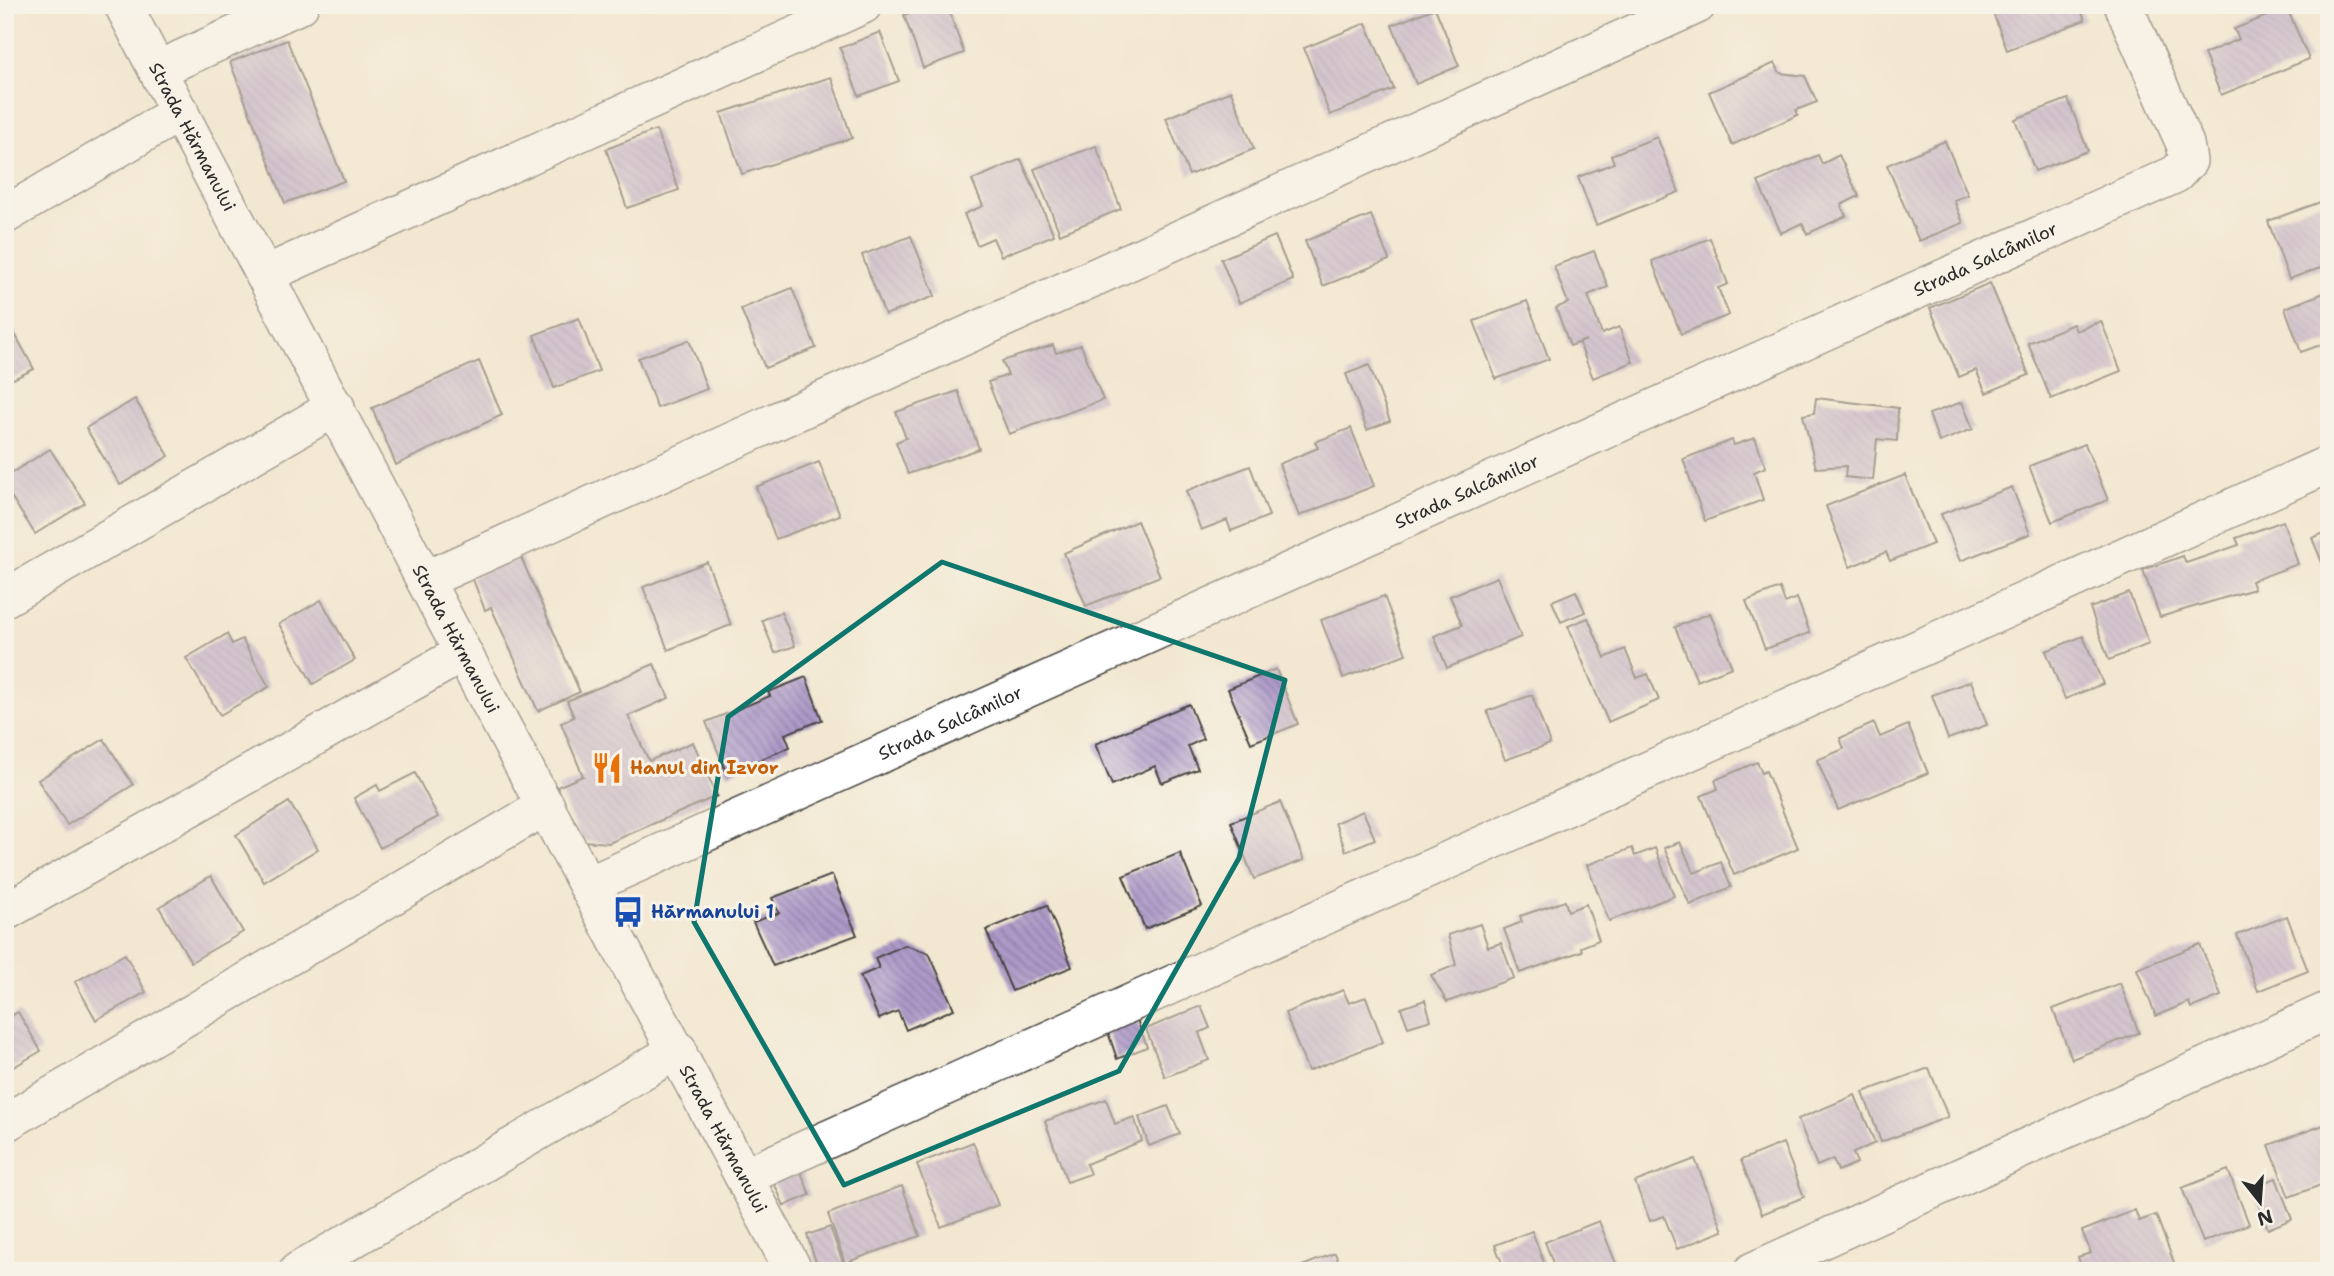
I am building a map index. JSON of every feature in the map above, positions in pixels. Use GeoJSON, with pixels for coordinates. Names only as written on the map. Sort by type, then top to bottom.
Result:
{"type":"FeatureCollection","features":[{"type":"Feature","properties":{"kind":"street","name":"Strada Hărmanului"},"geometry":{"type":"LineString","coordinates":[[123,5],[463,653],[794,1271]]}},
{"type":"Feature","properties":{"kind":"street"},"geometry":{"type":"LineString","coordinates":[[157,70],[300,5]]}},
{"type":"Feature","properties":{"kind":"street"},"geometry":{"type":"LineString","coordinates":[[264,275],[863,5]]}},
{"type":"Feature","properties":{"kind":"street"},"geometry":{"type":"LineString","coordinates":[[425,580],[1698,5]]}},
{"type":"Feature","properties":{"kind":"street","name":"Strada Salcâmilor"},"geometry":{"type":"LineString","coordinates":[[589,885],[2176,174],[2188,161],[2185,144],[2123,5]]}},
{"type":"Feature","properties":{"kind":"street"},"geometry":{"type":"LineString","coordinates":[[5,215],[180,113]]}},
{"type":"Feature","properties":{"kind":"street"},"geometry":{"type":"LineString","coordinates":[[5,598],[336,407]]}},
{"type":"Feature","properties":{"kind":"street"},"geometry":{"type":"LineString","coordinates":[[744,1177],[2329,464]]}},
{"type":"Feature","properties":{"kind":"street"},"geometry":{"type":"LineString","coordinates":[[5,912],[463,653]]}},
{"type":"Feature","properties":{"kind":"street"},"geometry":{"type":"LineString","coordinates":[[5,1123],[546,806]]}},
{"type":"Feature","properties":{"kind":"street"},"geometry":{"type":"LineString","coordinates":[[1754,1271],[2329,1010]]}},
{"type":"Feature","properties":{"kind":"street"},"geometry":{"type":"LineString","coordinates":[[298,1271],[678,1050]]}},
{"type":"Feature","properties":{"kind":"highlighted area"},"geometry":{"type":"Polygon","coordinates":[[[942,562],[1285,680],[1239,858],[1119,1071],[844,1185],[694,922],[728,717],[942,562]]]}},
{"type":"Feature","properties":{"kind":"building"},"geometry":{"type":"Polygon","coordinates":[[[931,5],[947,5],[964,53],[923,68],[904,15],[931,5]]]}},
{"type":"Feature","properties":{"kind":"building"},"geometry":{"type":"Polygon","coordinates":[[[1990,5],[2079,5],[2085,20],[2007,50],[1990,5]]]}},
{"type":"Feature","properties":{"kind":"building"},"geometry":{"type":"Polygon","coordinates":[[[1435,8],[1459,66],[1416,84],[1392,25],[1435,8]]]}},
{"type":"Feature","properties":{"kind":"building"},"geometry":{"type":"Polygon","coordinates":[[[2287,8],[2309,59],[2221,95],[2204,54],[2239,39],[2234,29],[2287,8]]]}},
{"type":"Feature","properties":{"kind":"building"},"geometry":{"type":"Polygon","coordinates":[[[1366,23],[1394,89],[1330,115],[1304,48],[1366,23]]]}},
{"type":"Feature","properties":{"kind":"building"},"geometry":{"type":"Polygon","coordinates":[[[880,32],[899,81],[859,96],[840,48],[880,32]]]}},
{"type":"Feature","properties":{"kind":"building"},"geometry":{"type":"Polygon","coordinates":[[[287,40],[344,181],[285,203],[230,62],[287,40]]]}},
{"type":"Feature","properties":{"kind":"building"},"geometry":{"type":"Polygon","coordinates":[[[1775,63],[1780,73],[1805,76],[1817,102],[1796,110],[1798,115],[1732,145],[1709,92],[1775,63]]]}},
{"type":"Feature","properties":{"kind":"building"},"geometry":{"type":"Polygon","coordinates":[[[831,77],[852,138],[742,174],[721,113],[831,77]]]}},
{"type":"Feature","properties":{"kind":"building"},"geometry":{"type":"Polygon","coordinates":[[[1231,91],[1254,149],[1189,175],[1166,118],[1231,91]]]}},
{"type":"Feature","properties":{"kind":"building"},"geometry":{"type":"Polygon","coordinates":[[[2068,99],[2088,151],[2035,171],[2015,119],[2068,99]]]}},
{"type":"Feature","properties":{"kind":"building"},"geometry":{"type":"Polygon","coordinates":[[[656,130],[679,190],[627,208],[606,149],[656,130]]]}},
{"type":"Feature","properties":{"kind":"building"},"geometry":{"type":"Polygon","coordinates":[[[1657,137],[1679,192],[1596,225],[1578,177],[1614,163],[1611,155],[1657,137]]]}},
{"type":"Feature","properties":{"kind":"building"},"geometry":{"type":"Polygon","coordinates":[[[1945,141],[1968,195],[1954,200],[1963,223],[1919,241],[1887,165],[1945,141]]]}},
{"type":"Feature","properties":{"kind":"building"},"geometry":{"type":"Polygon","coordinates":[[[1096,146],[1121,209],[1060,234],[1034,169],[1096,146]]]}},
{"type":"Feature","properties":{"kind":"building"},"geometry":{"type":"Polygon","coordinates":[[[1818,155],[1822,164],[1839,155],[1859,196],[1841,205],[1846,216],[1807,234],[1802,223],[1781,233],[1758,182],[1818,155]]]}},
{"type":"Feature","properties":{"kind":"building"},"geometry":{"type":"Polygon","coordinates":[[[1021,159],[1054,235],[1001,256],[993,238],[977,245],[964,214],[983,206],[972,180],[1021,159]]]}},
{"type":"Feature","properties":{"kind":"building"},"geometry":{"type":"Polygon","coordinates":[[[2329,199],[2329,265],[2289,279],[2268,221],[2329,199]]]}},
{"type":"Feature","properties":{"kind":"building"},"geometry":{"type":"Polygon","coordinates":[[[1371,215],[1389,260],[1323,286],[1305,241],[1371,215]]]}},
{"type":"Feature","properties":{"kind":"building"},"geometry":{"type":"Polygon","coordinates":[[[911,236],[935,296],[885,315],[862,255],[911,236]]]}},
{"type":"Feature","properties":{"kind":"building"},"geometry":{"type":"Polygon","coordinates":[[[1275,236],[1293,280],[1239,303],[1221,259],[1275,236]]]}},
{"type":"Feature","properties":{"kind":"building"},"geometry":{"type":"Polygon","coordinates":[[[1710,238],[1728,284],[1718,288],[1729,315],[1681,334],[1652,261],[1710,238]]]}},
{"type":"Feature","properties":{"kind":"building"},"geometry":{"type":"Polygon","coordinates":[[[1594,251],[1608,287],[1588,295],[1602,334],[1619,327],[1633,362],[1593,378],[1579,343],[1586,340],[1570,346],[1556,308],[1568,303],[1554,266],[1594,251]]]}},
{"type":"Feature","properties":{"kind":"building"},"geometry":{"type":"Polygon","coordinates":[[[1990,283],[2029,375],[1986,393],[1976,370],[1959,377],[1930,308],[1990,283]]]}},
{"type":"Feature","properties":{"kind":"building"},"geometry":{"type":"Polygon","coordinates":[[[792,288],[816,348],[765,368],[741,309],[792,288]]]}},
{"type":"Feature","properties":{"kind":"building"},"geometry":{"type":"Polygon","coordinates":[[[2329,291],[2329,342],[2301,352],[2285,308],[2329,291]]]}},
{"type":"Feature","properties":{"kind":"building"},"geometry":{"type":"Polygon","coordinates":[[[1527,301],[1549,359],[1496,379],[1474,321],[1527,301]]]}},
{"type":"Feature","properties":{"kind":"building"},"geometry":{"type":"Polygon","coordinates":[[[579,318],[599,371],[554,388],[534,335],[579,318]]]}},
{"type":"Feature","properties":{"kind":"building"},"geometry":{"type":"Polygon","coordinates":[[[8,321],[34,369],[5,383],[5,323],[8,321]]]}},
{"type":"Feature","properties":{"kind":"building"},"geometry":{"type":"Polygon","coordinates":[[[2101,321],[2121,371],[2051,399],[2028,343],[2073,324],[2076,331],[2101,321]]]}},
{"type":"Feature","properties":{"kind":"building"},"geometry":{"type":"Polygon","coordinates":[[[689,340],[707,389],[657,408],[638,358],[689,340]]]}},
{"type":"Feature","properties":{"kind":"building"},"geometry":{"type":"Polygon","coordinates":[[[1053,345],[1056,353],[1081,345],[1103,400],[1009,434],[988,382],[1008,375],[1002,361],[1053,345]]]}},
{"type":"Feature","properties":{"kind":"building"},"geometry":{"type":"Polygon","coordinates":[[[479,361],[502,415],[396,465],[372,408],[479,361]]]}},
{"type":"Feature","properties":{"kind":"building"},"geometry":{"type":"Polygon","coordinates":[[[1369,365],[1390,421],[1367,430],[1346,374],[1369,365]]]}},
{"type":"Feature","properties":{"kind":"building"},"geometry":{"type":"Polygon","coordinates":[[[958,391],[979,449],[908,474],[896,442],[906,438],[896,412],[958,391]]]}},
{"type":"Feature","properties":{"kind":"building"},"geometry":{"type":"Polygon","coordinates":[[[1816,398],[1898,408],[1897,441],[1877,439],[1873,480],[1845,477],[1846,466],[1816,468],[1803,415],[1814,413],[1816,398]]]}},
{"type":"Feature","properties":{"kind":"building"},"geometry":{"type":"Polygon","coordinates":[[[135,399],[169,456],[120,485],[86,428],[135,399]]]}},
{"type":"Feature","properties":{"kind":"building"},"geometry":{"type":"Polygon","coordinates":[[[1962,402],[1973,429],[1939,442],[1929,414],[1962,402]]]}},
{"type":"Feature","properties":{"kind":"building"},"geometry":{"type":"Polygon","coordinates":[[[1351,428],[1374,486],[1299,516],[1279,464],[1318,448],[1315,442],[1351,428]]]}},
{"type":"Feature","properties":{"kind":"building"},"geometry":{"type":"Polygon","coordinates":[[[1755,438],[1766,467],[1754,472],[1763,500],[1705,521],[1683,459],[1732,440],[1734,445],[1755,438]]]}},
{"type":"Feature","properties":{"kind":"building"},"geometry":{"type":"Polygon","coordinates":[[[2085,444],[2108,500],[2052,522],[2029,466],[2085,444]]]}},
{"type":"Feature","properties":{"kind":"building"},"geometry":{"type":"Polygon","coordinates":[[[50,449],[85,503],[35,534],[5,487],[5,477],[50,449]]]}},
{"type":"Feature","properties":{"kind":"building"},"geometry":{"type":"Polygon","coordinates":[[[819,462],[840,515],[776,539],[756,487],[819,462]]]}},
{"type":"Feature","properties":{"kind":"building"},"geometry":{"type":"Polygon","coordinates":[[[1250,466],[1269,516],[1231,531],[1227,520],[1201,530],[1186,491],[1250,466]]]}},
{"type":"Feature","properties":{"kind":"building"},"geometry":{"type":"Polygon","coordinates":[[[1905,475],[1933,544],[1890,561],[1886,552],[1850,567],[1826,506],[1905,475]]]}},
{"type":"Feature","properties":{"kind":"building"},"geometry":{"type":"Polygon","coordinates":[[[2012,487],[2030,534],[1960,561],[1941,514],[2012,487]]]}},
{"type":"Feature","properties":{"kind":"building"},"geometry":{"type":"Polygon","coordinates":[[[1137,521],[1160,576],[1086,606],[1064,553],[1137,521]]]}},
{"type":"Feature","properties":{"kind":"building"},"geometry":{"type":"Polygon","coordinates":[[[2283,521],[2298,564],[2251,581],[2254,589],[2160,617],[2143,570],[2183,556],[2186,563],[2239,545],[2236,538],[2283,521]]]}},
{"type":"Feature","properties":{"kind":"building"},"geometry":{"type":"Polygon","coordinates":[[[2329,531],[2329,579],[2312,538],[2329,531]]]}},
{"type":"Feature","properties":{"kind":"building"},"geometry":{"type":"Polygon","coordinates":[[[520,555],[580,692],[538,711],[491,607],[485,610],[472,577],[520,555]]]}},
{"type":"Feature","properties":{"kind":"building"},"geometry":{"type":"Polygon","coordinates":[[[707,562],[731,625],[668,650],[643,587],[707,562]]]}},
{"type":"Feature","properties":{"kind":"building"},"geometry":{"type":"Polygon","coordinates":[[[1497,577],[1521,637],[1447,668],[1434,636],[1462,625],[1450,596],[1497,577]]]}},
{"type":"Feature","properties":{"kind":"building"},"geometry":{"type":"Polygon","coordinates":[[[1780,588],[1785,603],[1797,598],[1810,633],[1765,649],[1746,601],[1780,588]]]}},
{"type":"Feature","properties":{"kind":"building"},"geometry":{"type":"Polygon","coordinates":[[[1576,591],[1585,612],[1561,622],[1552,601],[1576,591]]]}},
{"type":"Feature","properties":{"kind":"building"},"geometry":{"type":"Polygon","coordinates":[[[2129,593],[2149,644],[2109,660],[2090,608],[2129,593]]]}},
{"type":"Feature","properties":{"kind":"building"},"geometry":{"type":"Polygon","coordinates":[[[1384,596],[1406,654],[1343,678],[1321,620],[1384,596]]]}},
{"type":"Feature","properties":{"kind":"building"},"geometry":{"type":"Polygon","coordinates":[[[321,600],[355,660],[313,684],[279,624],[321,600]]]}},
{"type":"Feature","properties":{"kind":"building"},"geometry":{"type":"Polygon","coordinates":[[[781,612],[795,646],[775,653],[762,620],[781,612]]]}},
{"type":"Feature","properties":{"kind":"building"},"geometry":{"type":"Polygon","coordinates":[[[1710,613],[1732,667],[1697,681],[1675,627],[1710,613]]]}},
{"type":"Feature","properties":{"kind":"building"},"geometry":{"type":"Polygon","coordinates":[[[1588,618],[1605,658],[1625,649],[1637,678],[1648,674],[1659,700],[1608,722],[1568,626],[1588,618]]]}},
{"type":"Feature","properties":{"kind":"building"},"geometry":{"type":"Polygon","coordinates":[[[227,634],[232,644],[242,639],[269,687],[220,715],[186,658],[227,634]]]}},
{"type":"Feature","properties":{"kind":"building"},"geometry":{"type":"Polygon","coordinates":[[[2083,636],[2103,684],[2065,699],[2046,651],[2083,636]]]}},
{"type":"Feature","properties":{"kind":"building"},"geometry":{"type":"Polygon","coordinates":[[[654,664],[669,698],[628,716],[649,761],[693,742],[717,796],[609,843],[582,841],[557,787],[583,776],[561,723],[574,717],[567,701],[654,664]]]}},
{"type":"Feature","properties":{"kind":"building"},"geometry":{"type":"Polygon","coordinates":[[[1276,669],[1298,724],[1251,743],[1228,689],[1276,669]]]}},
{"type":"Feature","properties":{"kind":"building"},"geometry":{"type":"Polygon","coordinates":[[[806,677],[822,720],[785,734],[790,747],[727,774],[706,722],[770,696],[768,692],[806,677]]]}},
{"type":"Feature","properties":{"kind":"building"},"geometry":{"type":"Polygon","coordinates":[[[1971,681],[1987,725],[1948,739],[1932,695],[1971,681]]]}},
{"type":"Feature","properties":{"kind":"building"},"geometry":{"type":"Polygon","coordinates":[[[1532,695],[1550,744],[1505,760],[1487,711],[1532,695]]]}},
{"type":"Feature","properties":{"kind":"building"},"geometry":{"type":"Polygon","coordinates":[[[1189,704],[1203,739],[1188,746],[1198,769],[1162,783],[1155,766],[1112,785],[1095,744],[1189,704]]]}},
{"type":"Feature","properties":{"kind":"building"},"geometry":{"type":"Polygon","coordinates":[[[1874,723],[1880,737],[1908,725],[1928,773],[1838,810],[1817,760],[1844,749],[1840,738],[1874,723]]]}},
{"type":"Feature","properties":{"kind":"building"},"geometry":{"type":"Polygon","coordinates":[[[104,739],[133,785],[67,825],[38,780],[104,739]]]}},
{"type":"Feature","properties":{"kind":"building"},"geometry":{"type":"Polygon","coordinates":[[[1757,762],[1762,773],[1766,771],[1798,848],[1734,875],[1701,796],[1718,789],[1715,780],[1757,762]]]}},
{"type":"Feature","properties":{"kind":"building"},"geometry":{"type":"Polygon","coordinates":[[[415,773],[438,817],[380,848],[354,798],[377,785],[380,791],[415,773]]]}},
{"type":"Feature","properties":{"kind":"building"},"geometry":{"type":"Polygon","coordinates":[[[289,802],[318,849],[264,882],[236,835],[289,802]]]}},
{"type":"Feature","properties":{"kind":"building"},"geometry":{"type":"Polygon","coordinates":[[[1280,802],[1304,860],[1254,879],[1231,822],[1280,802]]]}},
{"type":"Feature","properties":{"kind":"building"},"geometry":{"type":"Polygon","coordinates":[[[1363,811],[1375,839],[1346,851],[1335,823],[1363,811]]]}},
{"type":"Feature","properties":{"kind":"building"},"geometry":{"type":"Polygon","coordinates":[[[1680,842],[1694,873],[1721,862],[1731,887],[1690,905],[1664,848],[1680,842]]]}},
{"type":"Feature","properties":{"kind":"building"},"geometry":{"type":"Polygon","coordinates":[[[1632,848],[1635,856],[1655,848],[1674,896],[1609,921],[1587,865],[1632,848]]]}},
{"type":"Feature","properties":{"kind":"building"},"geometry":{"type":"Polygon","coordinates":[[[1180,853],[1202,906],[1145,929],[1123,876],[1180,853]]]}},
{"type":"Feature","properties":{"kind":"building"},"geometry":{"type":"Polygon","coordinates":[[[832,875],[857,935],[773,966],[753,922],[779,913],[772,898],[832,875]]]}},
{"type":"Feature","properties":{"kind":"building"},"geometry":{"type":"Polygon","coordinates":[[[211,876],[243,932],[191,962],[159,907],[211,876]]]}},
{"type":"Feature","properties":{"kind":"building"},"geometry":{"type":"Polygon","coordinates":[[[1565,901],[1568,911],[1586,904],[1599,940],[1581,947],[1582,951],[1520,973],[1504,929],[1522,922],[1520,916],[1565,901]]]}},
{"type":"Feature","properties":{"kind":"building"},"geometry":{"type":"Polygon","coordinates":[[[1047,905],[1072,967],[1012,991],[986,930],[1047,905]]]}},
{"type":"Feature","properties":{"kind":"building"},"geometry":{"type":"Polygon","coordinates":[[[2287,916],[2308,971],[2258,991],[2237,935],[2287,916]]]}},
{"type":"Feature","properties":{"kind":"building"},"geometry":{"type":"Polygon","coordinates":[[[1480,924],[1488,947],[1501,943],[1514,978],[1447,1002],[1431,975],[1456,965],[1448,935],[1480,924]]]}},
{"type":"Feature","properties":{"kind":"building"},"geometry":{"type":"Polygon","coordinates":[[[2200,944],[2221,996],[2191,1008],[2189,1002],[2156,1016],[2137,969],[2200,944]]]}},
{"type":"Feature","properties":{"kind":"building"},"geometry":{"type":"Polygon","coordinates":[[[905,945],[929,953],[954,1009],[906,1030],[898,1011],[879,1019],[860,976],[879,968],[875,958],[905,945]]]}},
{"type":"Feature","properties":{"kind":"building"},"geometry":{"type":"Polygon","coordinates":[[[125,954],[146,992],[96,1020],[75,982],[125,954]]]}},
{"type":"Feature","properties":{"kind":"building"},"geometry":{"type":"Polygon","coordinates":[[[2120,983],[2139,1033],[2072,1059],[2053,1009],[2120,983]]]}},
{"type":"Feature","properties":{"kind":"building"},"geometry":{"type":"Polygon","coordinates":[[[1343,990],[1349,1003],[1366,997],[1383,1042],[1308,1071],[1285,1013],[1343,990]]]}},
{"type":"Feature","properties":{"kind":"building"},"geometry":{"type":"Polygon","coordinates":[[[1425,1000],[1431,1020],[1408,1027],[1401,1008],[1425,1000]]]}},
{"type":"Feature","properties":{"kind":"building"},"geometry":{"type":"Polygon","coordinates":[[[1201,1006],[1210,1028],[1199,1033],[1209,1060],[1165,1077],[1146,1029],[1201,1006]]]}},
{"type":"Feature","properties":{"kind":"building"},"geometry":{"type":"Polygon","coordinates":[[[18,1012],[41,1051],[5,1072],[5,1019],[18,1012]]]}},
{"type":"Feature","properties":{"kind":"building"},"geometry":{"type":"Polygon","coordinates":[[[1136,1017],[1147,1047],[1117,1059],[1107,1029],[1136,1017]]]}},
{"type":"Feature","properties":{"kind":"building"},"geometry":{"type":"Polygon","coordinates":[[[1929,1068],[1948,1117],[1881,1142],[1863,1092],[1929,1068]]]}},
{"type":"Feature","properties":{"kind":"building"},"geometry":{"type":"Polygon","coordinates":[[[1855,1095],[1875,1143],[1853,1153],[1857,1163],[1838,1171],[1833,1159],[1817,1166],[1798,1119],[1855,1095]]]}},
{"type":"Feature","properties":{"kind":"building"},"geometry":{"type":"Polygon","coordinates":[[[1106,1099],[1115,1124],[1134,1117],[1142,1141],[1086,1164],[1090,1174],[1067,1182],[1045,1121],[1106,1099]]]}},
{"type":"Feature","properties":{"kind":"building"},"geometry":{"type":"Polygon","coordinates":[[[1168,1106],[1180,1134],[1149,1146],[1139,1117],[1168,1106]]]}},
{"type":"Feature","properties":{"kind":"building"},"geometry":{"type":"Polygon","coordinates":[[[2329,1123],[2329,1182],[2289,1197],[2269,1145],[2329,1123]]]}},
{"type":"Feature","properties":{"kind":"building"},"geometry":{"type":"Polygon","coordinates":[[[973,1142],[998,1205],[941,1227],[917,1164],[973,1142]]]}},
{"type":"Feature","properties":{"kind":"building"},"geometry":{"type":"Polygon","coordinates":[[[1783,1143],[1804,1197],[1762,1214],[1741,1160],[1783,1143]]]}},
{"type":"Feature","properties":{"kind":"building"},"geometry":{"type":"Polygon","coordinates":[[[1695,1159],[1723,1231],[1677,1249],[1664,1216],[1650,1221],[1635,1182],[1695,1159]]]}},
{"type":"Feature","properties":{"kind":"building"},"geometry":{"type":"Polygon","coordinates":[[[799,1167],[810,1195],[784,1206],[772,1178],[799,1167]]]}},
{"type":"Feature","properties":{"kind":"building"},"geometry":{"type":"Polygon","coordinates":[[[2228,1170],[2249,1224],[2203,1242],[2182,1188],[2228,1170]]]}},
{"type":"Feature","properties":{"kind":"building"},"geometry":{"type":"Polygon","coordinates":[[[2276,1178],[2292,1219],[2268,1229],[2252,1187],[2276,1178]]]}},
{"type":"Feature","properties":{"kind":"building"},"geometry":{"type":"Polygon","coordinates":[[[902,1186],[920,1236],[845,1263],[828,1214],[902,1186]]]}},
{"type":"Feature","properties":{"kind":"building"},"geometry":{"type":"Polygon","coordinates":[[[2135,1210],[2139,1221],[2156,1215],[2177,1271],[2083,1271],[2078,1257],[2091,1253],[2082,1231],[2135,1210]]]}},
{"type":"Feature","properties":{"kind":"building"},"geometry":{"type":"Polygon","coordinates":[[[1599,1221],[1619,1271],[1556,1271],[1545,1242],[1599,1221]]]}},
{"type":"Feature","properties":{"kind":"building"},"geometry":{"type":"Polygon","coordinates":[[[830,1227],[846,1271],[819,1271],[807,1235],[830,1227]]]}},
{"type":"Feature","properties":{"kind":"building"},"geometry":{"type":"Polygon","coordinates":[[[1532,1231],[1547,1271],[1505,1271],[1495,1245],[1532,1231]]]}},
{"type":"Feature","properties":{"kind":"building"},"geometry":{"type":"Polygon","coordinates":[[[1335,1253],[1342,1271],[1298,1271],[1297,1268],[1335,1253]]]}},
{"type":"Feature","properties":{"kind":"place","name":"Hanul din Izvor"},"geometry":{"type":"Point","coordinates":[607,768]}},
{"type":"Feature","properties":{"kind":"place","name":"Hărmanului 1"},"geometry":{"type":"Point","coordinates":[628,912]}}]}
